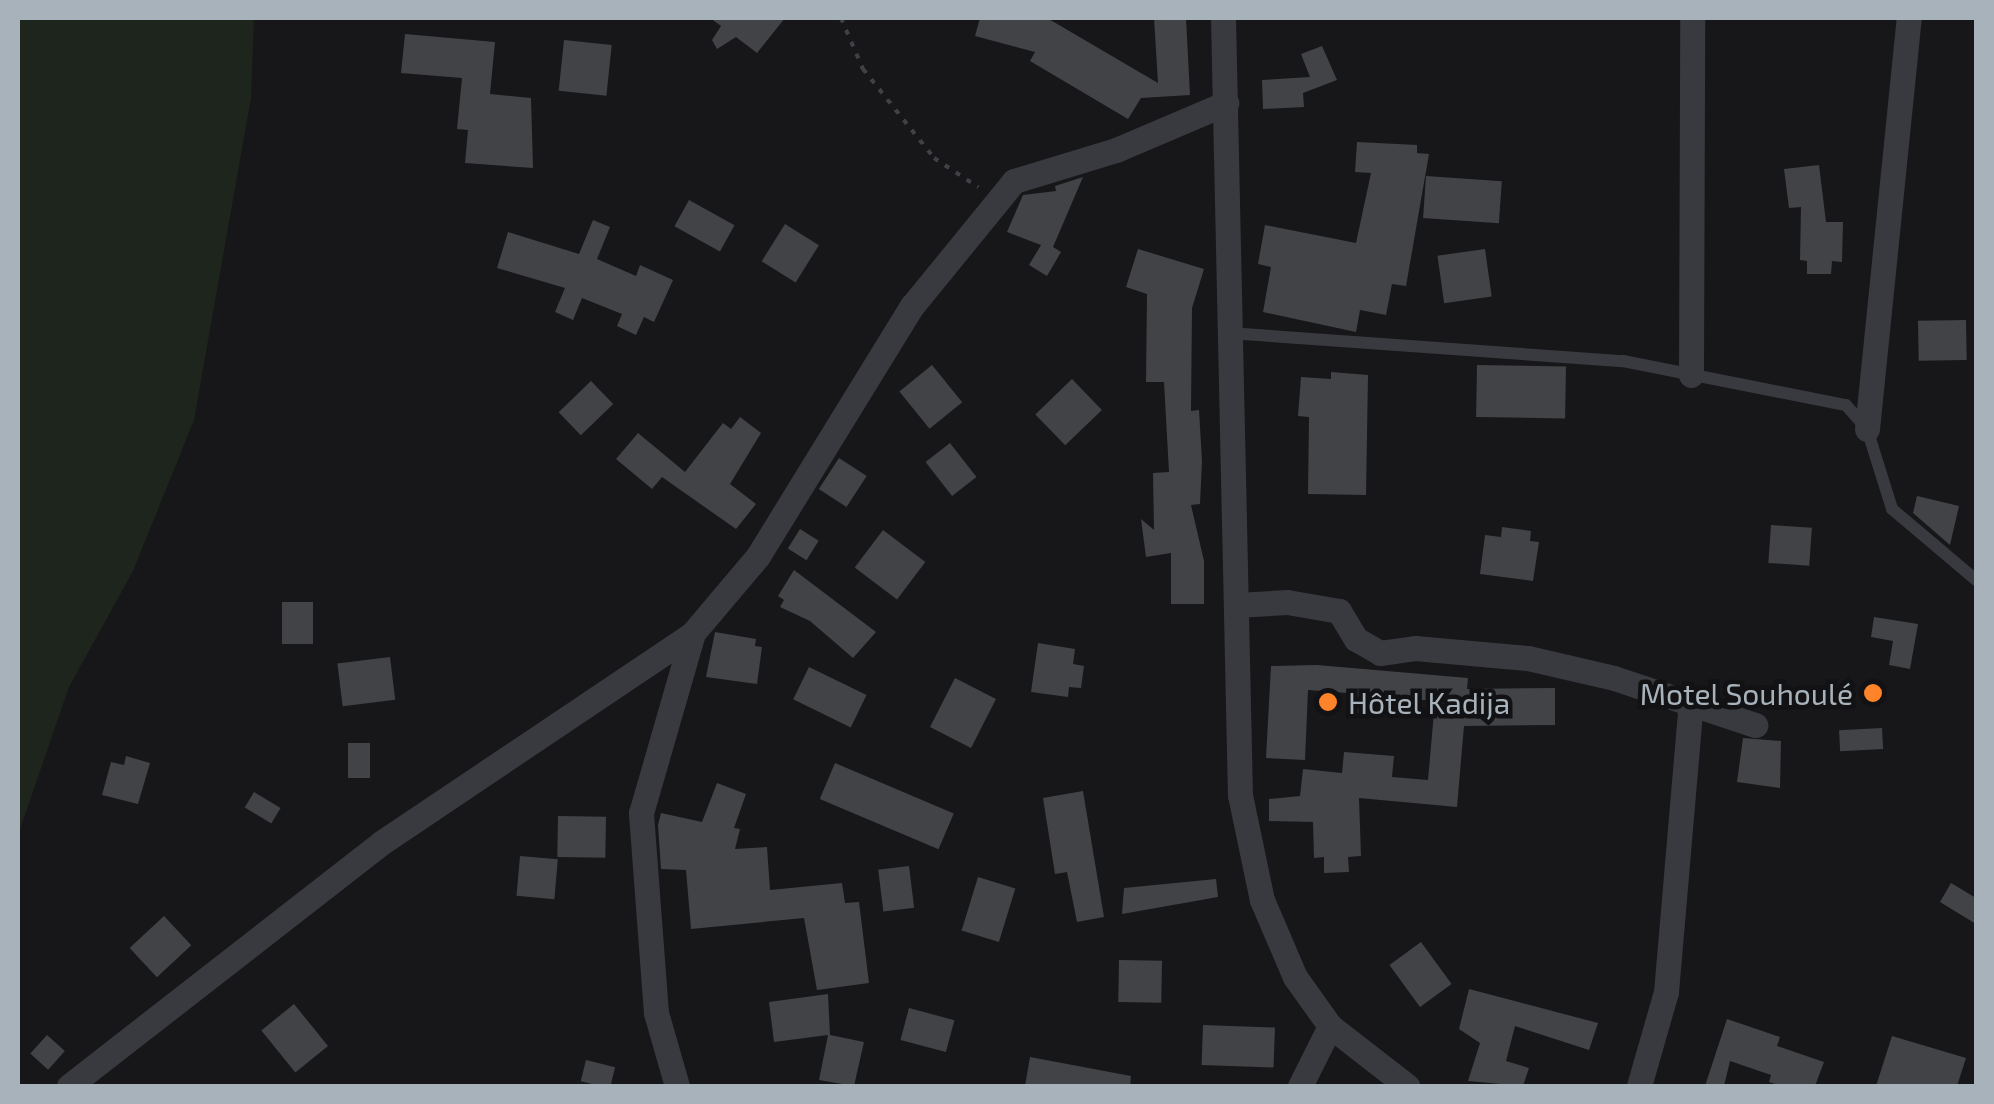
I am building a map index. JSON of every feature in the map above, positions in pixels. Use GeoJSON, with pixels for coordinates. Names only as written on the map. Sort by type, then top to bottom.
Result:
{"type":"FeatureCollection","features":[{"type":"Feature","properties":{"kind":"street"},"geometry":{"type":"LineString","coordinates":[[1223,18],[1226,332],[1240,795],[1262,900],[1295,977],[1330,1026],[1407,1086]]}},
{"type":"Feature","properties":{"kind":"street"},"geometry":{"type":"LineString","coordinates":[[1692,18],[1692,374]]}},
{"type":"Feature","properties":{"kind":"street"},"geometry":{"type":"LineString","coordinates":[[1867,429],[1909,18]]}},
{"type":"Feature","properties":{"kind":"street"},"geometry":{"type":"LineString","coordinates":[[69,1086],[381,843],[693,634],[758,556],[912,306],[1014,181],[1116,150],[1226,103]]}},
{"type":"Feature","properties":{"kind":"street"},"geometry":{"type":"LineString","coordinates":[[1237,606],[1287,602],[1339,611],[1356,639],[1380,654],[1414,648],[1528,658],[1755,725]]}},
{"type":"Feature","properties":{"kind":"street"},"geometry":{"type":"LineString","coordinates":[[677,1086],[656,1012],[641,813],[693,634]]}},
{"type":"Feature","properties":{"kind":"street"},"geometry":{"type":"LineString","coordinates":[[1639,1086],[1666,992],[1691,703]]}},
{"type":"Feature","properties":{"kind":"street"},"geometry":{"type":"LineString","coordinates":[[1300,1086],[1330,1026]]}},
{"type":"Feature","properties":{"kind":"lane"},"geometry":{"type":"LineString","coordinates":[[1226,332],[1511,350],[1692,374],[1846,405],[1867,429],[1892,509],[1976,580]]}},
{"type":"Feature","properties":{"kind":"path"},"geometry":{"type":"LineString","coordinates":[[841,18],[863,69],[934,158],[998,200]]}},
{"type":"Feature","properties":{"kind":"shaded area"},"geometry":{"type":"Polygon","coordinates":[[[18,18],[254,18],[251,98],[194,420],[133,571],[69,687],[18,835],[18,18]]]}},
{"type":"Feature","properties":{"kind":"building"},"geometry":{"type":"Polygon","coordinates":[[[710,18],[785,18],[757,53],[736,37],[717,49],[712,40],[721,26],[710,18]]]}},
{"type":"Feature","properties":{"kind":"building"},"geometry":{"type":"Polygon","coordinates":[[[980,18],[1047,18],[1158,83],[1154,18],[1186,18],[1190,95],[1141,98],[1128,119],[1030,61],[1035,52],[975,36],[980,18]]]}},
{"type":"Feature","properties":{"kind":"building"},"geometry":{"type":"Polygon","coordinates":[[[405,34],[495,42],[490,94],[531,98],[533,168],[465,163],[468,130],[457,129],[462,78],[401,73],[405,34]]]}},
{"type":"Feature","properties":{"kind":"building"},"geometry":{"type":"Polygon","coordinates":[[[564,40],[612,45],[606,96],[559,91],[564,40]]]}},
{"type":"Feature","properties":{"kind":"building"},"geometry":{"type":"Polygon","coordinates":[[[1322,46],[1337,80],[1303,93],[1304,107],[1263,109],[1262,80],[1310,77],[1301,54],[1322,46]]]}},
{"type":"Feature","properties":{"kind":"building"},"geometry":{"type":"Polygon","coordinates":[[[1357,142],[1417,145],[1417,153],[1429,154],[1406,286],[1392,284],[1386,315],[1360,310],[1356,332],[1263,312],[1271,267],[1258,264],[1265,225],[1356,243],[1371,173],[1355,172],[1357,142]]]}},
{"type":"Feature","properties":{"kind":"building"},"geometry":{"type":"Polygon","coordinates":[[[1819,165],[1826,222],[1843,222],[1842,262],[1832,261],[1831,274],[1807,274],[1807,261],[1800,260],[1801,207],[1789,208],[1784,169],[1819,165]]]}},
{"type":"Feature","properties":{"kind":"building"},"geometry":{"type":"Polygon","coordinates":[[[1426,176],[1502,181],[1499,223],[1423,218],[1426,176]]]}},
{"type":"Feature","properties":{"kind":"building"},"geometry":{"type":"Polygon","coordinates":[[[1083,177],[1053,247],[1061,252],[1047,276],[1029,265],[1041,245],[1007,232],[1023,195],[1056,191],[1055,186],[1083,177]]]}},
{"type":"Feature","properties":{"kind":"building"},"geometry":{"type":"Polygon","coordinates":[[[689,200],[734,225],[720,251],[674,226],[689,200]]]}},
{"type":"Feature","properties":{"kind":"building"},"geometry":{"type":"Polygon","coordinates":[[[593,220],[610,227],[597,259],[636,276],[640,265],[673,280],[654,322],[644,317],[636,335],[617,326],[622,314],[582,298],[573,320],[555,312],[565,288],[497,268],[508,232],[579,254],[593,220]]]}},
{"type":"Feature","properties":{"kind":"building"},"geometry":{"type":"Polygon","coordinates":[[[785,224],[819,245],[796,283],[762,261],[785,224]]]}},
{"type":"Feature","properties":{"kind":"building"},"geometry":{"type":"Polygon","coordinates":[[[1138,249],[1204,269],[1192,308],[1191,411],[1199,410],[1202,461],[1200,504],[1191,505],[1204,561],[1204,604],[1171,604],[1171,553],[1146,557],[1141,519],[1154,530],[1153,473],[1169,472],[1164,382],[1146,382],[1147,294],[1126,287],[1138,249]]]}},
{"type":"Feature","properties":{"kind":"building"},"geometry":{"type":"Polygon","coordinates":[[[1485,249],[1492,297],[1444,303],[1437,256],[1485,249]]]}},
{"type":"Feature","properties":{"kind":"building"},"geometry":{"type":"Polygon","coordinates":[[[1966,320],[1967,360],[1919,361],[1918,321],[1966,320]]]}},
{"type":"Feature","properties":{"kind":"building"},"geometry":{"type":"Polygon","coordinates":[[[932,365],[962,402],[930,429],[899,391],[932,365]]]}},
{"type":"Feature","properties":{"kind":"building"},"geometry":{"type":"Polygon","coordinates":[[[1477,365],[1566,367],[1565,419],[1476,417],[1477,365]]]}},
{"type":"Feature","properties":{"kind":"building"},"geometry":{"type":"Polygon","coordinates":[[[1331,372],[1368,375],[1366,495],[1308,494],[1309,417],[1298,416],[1301,377],[1331,379],[1331,372]]]}},
{"type":"Feature","properties":{"kind":"building"},"geometry":{"type":"Polygon","coordinates":[[[1072,379],[1102,410],[1065,445],[1035,414],[1072,379]]]}},
{"type":"Feature","properties":{"kind":"building"},"geometry":{"type":"Polygon","coordinates":[[[591,381],[613,404],[581,435],[559,412],[591,381]]]}},
{"type":"Feature","properties":{"kind":"building"},"geometry":{"type":"Polygon","coordinates":[[[740,417],[761,433],[730,484],[756,504],[736,529],[662,477],[652,489],[616,459],[638,433],[685,472],[723,423],[731,429],[740,417]]]}},
{"type":"Feature","properties":{"kind":"building"},"geometry":{"type":"Polygon","coordinates":[[[950,443],[976,477],[952,496],[926,462],[950,443]]]}},
{"type":"Feature","properties":{"kind":"building"},"geometry":{"type":"Polygon","coordinates":[[[839,458],[867,476],[847,507],[819,489],[839,458]]]}},
{"type":"Feature","properties":{"kind":"building"},"geometry":{"type":"Polygon","coordinates":[[[1917,496],[1959,506],[1950,545],[1913,513],[1917,496]]]}},
{"type":"Feature","properties":{"kind":"building"},"geometry":{"type":"Polygon","coordinates":[[[1771,525],[1812,528],[1809,566],[1768,563],[1771,525]]]}},
{"type":"Feature","properties":{"kind":"building"},"geometry":{"type":"Polygon","coordinates":[[[1502,527],[1531,531],[1530,541],[1539,542],[1533,581],[1480,574],[1485,535],[1501,537],[1502,527]]]}},
{"type":"Feature","properties":{"kind":"building"},"geometry":{"type":"Polygon","coordinates":[[[800,529],[819,541],[806,560],[788,549],[800,529]]]}},
{"type":"Feature","properties":{"kind":"building"},"geometry":{"type":"Polygon","coordinates":[[[883,530],[925,562],[897,599],[855,568],[883,530]]]}},
{"type":"Feature","properties":{"kind":"building"},"geometry":{"type":"Polygon","coordinates":[[[794,570],[876,632],[853,658],[810,621],[780,607],[784,600],[778,596],[794,570]]]}},
{"type":"Feature","properties":{"kind":"building"},"geometry":{"type":"Polygon","coordinates":[[[282,602],[313,602],[313,644],[282,644],[282,602]]]}},
{"type":"Feature","properties":{"kind":"building"},"geometry":{"type":"Polygon","coordinates":[[[1874,617],[1918,624],[1910,669],[1889,665],[1893,641],[1871,637],[1874,617]]]}},
{"type":"Feature","properties":{"kind":"building"},"geometry":{"type":"Polygon","coordinates":[[[715,632],[756,639],[755,646],[762,647],[757,684],[706,677],[715,632]]]}},
{"type":"Feature","properties":{"kind":"building"},"geometry":{"type":"Polygon","coordinates":[[[1038,643],[1075,649],[1073,664],[1084,666],[1081,688],[1069,687],[1068,697],[1031,692],[1038,643]]]}},
{"type":"Feature","properties":{"kind":"building"},"geometry":{"type":"Polygon","coordinates":[[[390,657],[395,700],[343,706],[337,663],[390,657]]]}},
{"type":"Feature","properties":{"kind":"building"},"geometry":{"type":"Polygon","coordinates":[[[1317,665],[1468,678],[1467,689],[1555,688],[1555,725],[1464,726],[1457,807],[1359,798],[1361,856],[1348,857],[1349,872],[1324,873],[1324,857],[1314,858],[1313,822],[1269,821],[1269,799],[1300,796],[1303,769],[1342,773],[1344,752],[1394,756],[1392,777],[1428,780],[1435,701],[1400,698],[1398,716],[1347,712],[1348,693],[1308,690],[1305,760],[1266,758],[1271,666],[1317,665]]]}},
{"type":"Feature","properties":{"kind":"building"},"geometry":{"type":"Polygon","coordinates":[[[809,667],[867,695],[851,727],[793,699],[809,667]]]}},
{"type":"Feature","properties":{"kind":"building"},"geometry":{"type":"Polygon","coordinates":[[[955,678],[996,699],[971,748],[930,727],[955,678]]]}},
{"type":"Feature","properties":{"kind":"building"},"geometry":{"type":"Polygon","coordinates":[[[1882,728],[1883,749],[1840,751],[1839,730],[1882,728]]]}},
{"type":"Feature","properties":{"kind":"building"},"geometry":{"type":"Polygon","coordinates":[[[1743,738],[1781,741],[1780,788],[1737,782],[1743,738]]]}},
{"type":"Feature","properties":{"kind":"building"},"geometry":{"type":"Polygon","coordinates":[[[348,743],[370,743],[370,778],[348,778],[348,743]]]}},
{"type":"Feature","properties":{"kind":"building"},"geometry":{"type":"Polygon","coordinates":[[[126,756],[150,763],[138,804],[102,795],[111,762],[124,765],[126,756]]]}},
{"type":"Feature","properties":{"kind":"building"},"geometry":{"type":"Polygon","coordinates":[[[835,763],[954,813],[939,849],[820,799],[835,763]]]}},
{"type":"Feature","properties":{"kind":"building"},"geometry":{"type":"Polygon","coordinates":[[[717,783],[746,794],[734,828],[740,829],[735,849],[767,847],[770,890],[842,883],[845,903],[859,902],[869,983],[817,990],[804,918],[691,929],[686,870],[661,869],[658,825],[661,813],[702,822],[717,783]]]}},
{"type":"Feature","properties":{"kind":"building"},"geometry":{"type":"Polygon","coordinates":[[[1083,791],[1104,917],[1077,922],[1067,872],[1055,874],[1043,798],[1083,791]]]}},
{"type":"Feature","properties":{"kind":"building"},"geometry":{"type":"Polygon","coordinates":[[[254,792],[281,808],[271,823],[245,807],[254,792]]]}},
{"type":"Feature","properties":{"kind":"building"},"geometry":{"type":"Polygon","coordinates":[[[558,816],[606,817],[605,858],[557,857],[558,816]]]}},
{"type":"Feature","properties":{"kind":"building"},"geometry":{"type":"Polygon","coordinates":[[[520,856],[558,859],[554,899],[517,896],[520,856]]]}},
{"type":"Feature","properties":{"kind":"building"},"geometry":{"type":"Polygon","coordinates":[[[909,866],[914,908],[883,911],[878,870],[909,866]]]}},
{"type":"Feature","properties":{"kind":"building"},"geometry":{"type":"Polygon","coordinates":[[[978,877],[1015,888],[999,942],[962,931],[978,877]]]}},
{"type":"Feature","properties":{"kind":"building"},"geometry":{"type":"Polygon","coordinates":[[[1216,879],[1218,897],[1122,914],[1124,888],[1216,879]]]}},
{"type":"Feature","properties":{"kind":"building"},"geometry":{"type":"Polygon","coordinates":[[[1951,883],[1976,898],[1976,924],[1940,902],[1951,883]]]}},
{"type":"Feature","properties":{"kind":"building"},"geometry":{"type":"Polygon","coordinates":[[[164,916],[191,945],[157,977],[130,948],[164,916]]]}},
{"type":"Feature","properties":{"kind":"building"},"geometry":{"type":"Polygon","coordinates":[[[1421,942],[1452,984],[1420,1007],[1389,965],[1421,942]]]}},
{"type":"Feature","properties":{"kind":"building"},"geometry":{"type":"Polygon","coordinates":[[[1119,960],[1162,961],[1161,1003],[1118,1002],[1119,960]]]}},
{"type":"Feature","properties":{"kind":"building"},"geometry":{"type":"Polygon","coordinates":[[[1469,989],[1598,1023],[1589,1050],[1515,1026],[1506,1061],[1529,1068],[1523,1086],[1468,1081],[1480,1043],[1459,1029],[1469,989]]]}},
{"type":"Feature","properties":{"kind":"building"},"geometry":{"type":"Polygon","coordinates":[[[828,994],[830,1035],[864,1042],[854,1086],[819,1080],[828,1035],[774,1042],[769,1002],[828,994]]]}},
{"type":"Feature","properties":{"kind":"building"},"geometry":{"type":"Polygon","coordinates":[[[294,1004],[328,1046],[295,1072],[261,1030],[294,1004]]]}},
{"type":"Feature","properties":{"kind":"building"},"geometry":{"type":"Polygon","coordinates":[[[909,1008],[954,1020],[946,1052],[900,1040],[909,1008]]]}},
{"type":"Feature","properties":{"kind":"building"},"geometry":{"type":"Polygon","coordinates":[[[1727,1019],[1780,1037],[1777,1046],[1824,1062],[1815,1086],[1781,1086],[1769,1082],[1771,1075],[1730,1061],[1724,1086],[1705,1086],[1727,1019]]]}},
{"type":"Feature","properties":{"kind":"building"},"geometry":{"type":"Polygon","coordinates":[[[1203,1025],[1275,1028],[1274,1067],[1202,1065],[1203,1025]]]}},
{"type":"Feature","properties":{"kind":"building"},"geometry":{"type":"Polygon","coordinates":[[[47,1035],[65,1051],[48,1070],[30,1054],[47,1035]]]}},
{"type":"Feature","properties":{"kind":"building"},"geometry":{"type":"Polygon","coordinates":[[[1892,1036],[1966,1058],[1957,1086],[1876,1086],[1892,1036]]]}},
{"type":"Feature","properties":{"kind":"building"},"geometry":{"type":"Polygon","coordinates":[[[1030,1057],[1131,1076],[1130,1086],[1025,1086],[1030,1057]]]}},
{"type":"Feature","properties":{"kind":"building"},"geometry":{"type":"Polygon","coordinates":[[[586,1060],[615,1067],[610,1086],[581,1081],[586,1060]]]}},
{"type":"Feature","properties":{"kind":"place","name":"Motel Souhoulé"},"geometry":{"type":"Point","coordinates":[1873,693]}},
{"type":"Feature","properties":{"kind":"place","name":"Hôtel Kadija"},"geometry":{"type":"Point","coordinates":[1328,702]}}]}
